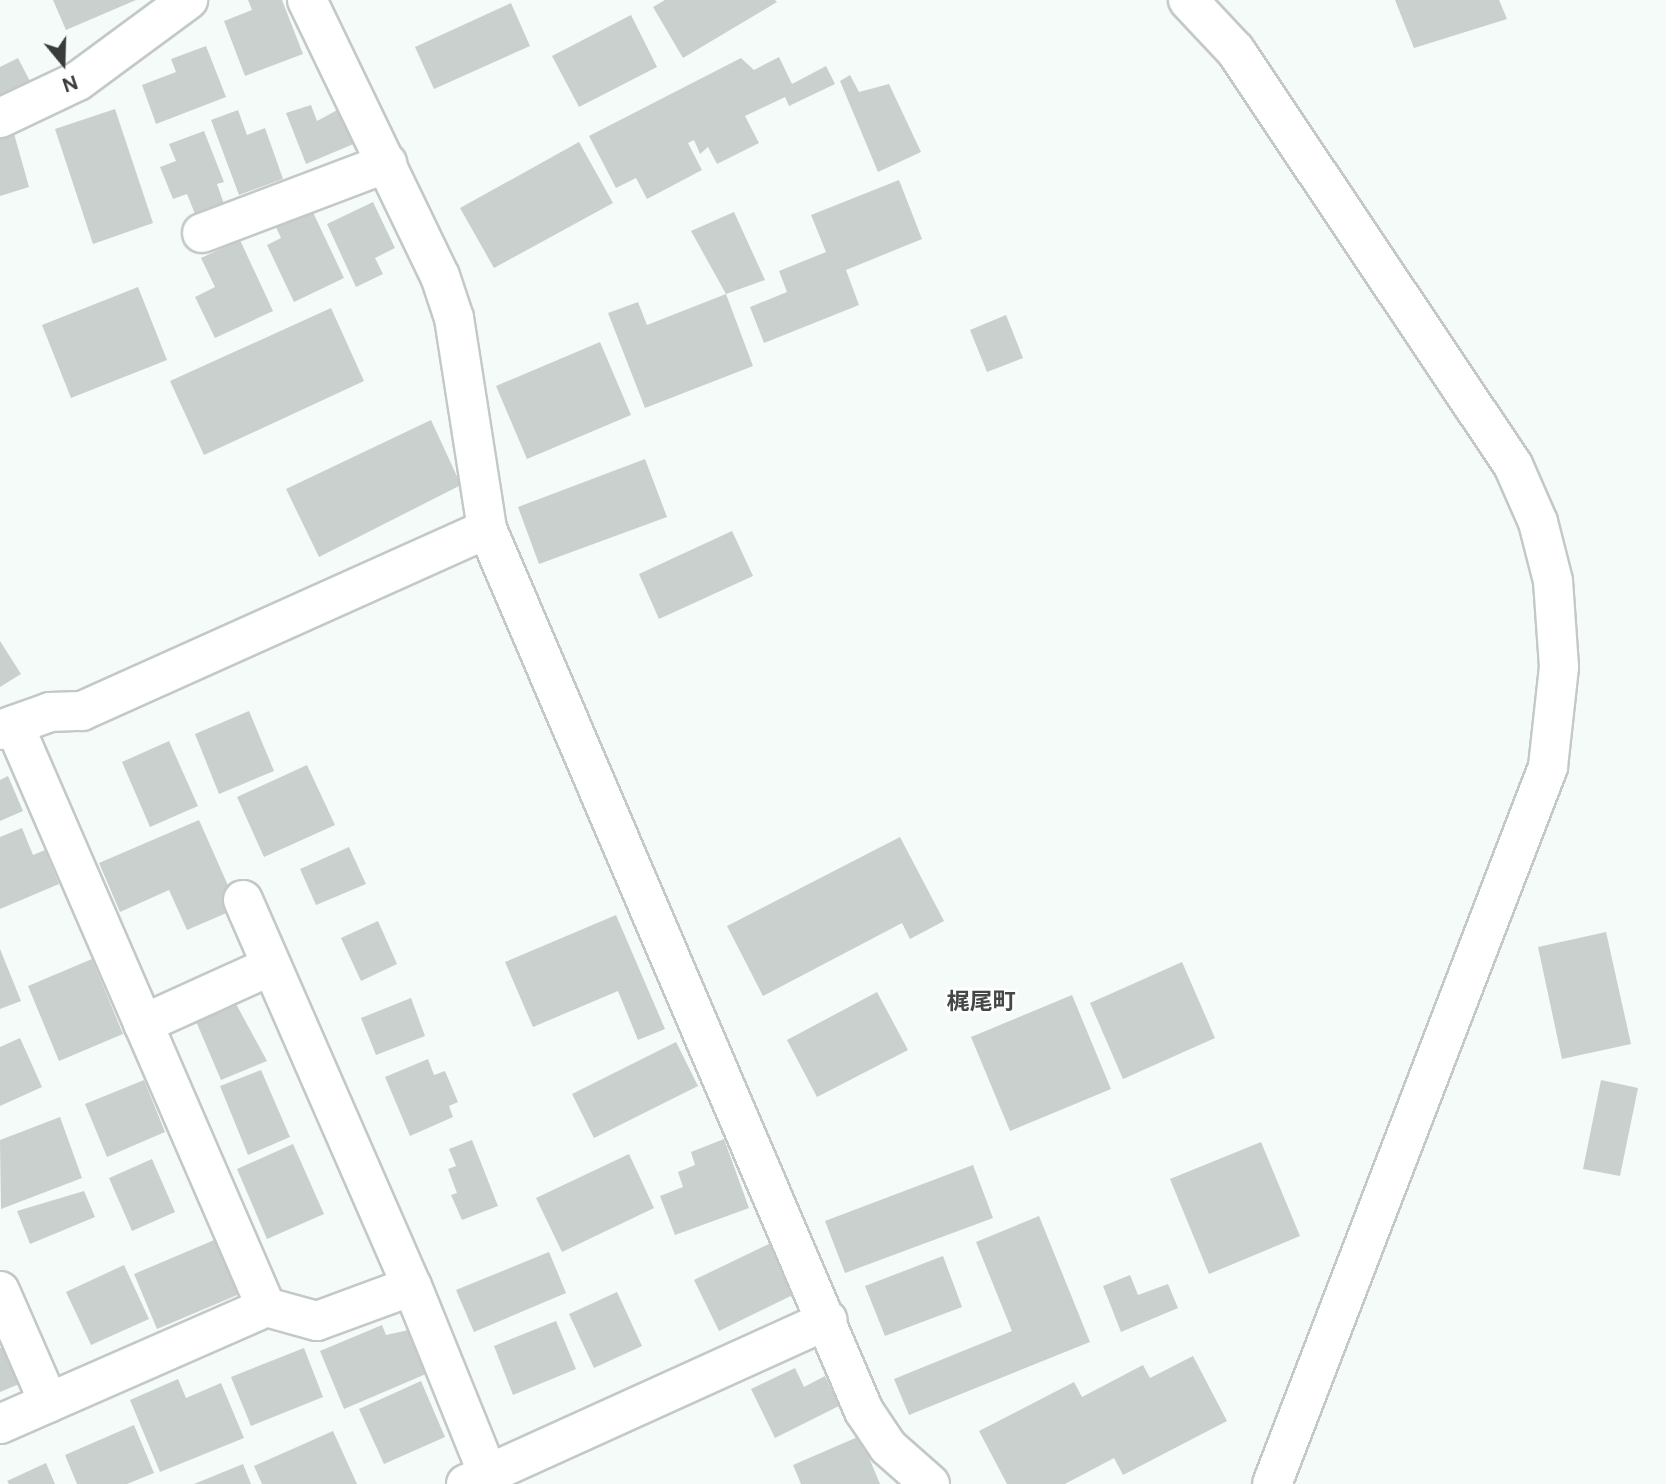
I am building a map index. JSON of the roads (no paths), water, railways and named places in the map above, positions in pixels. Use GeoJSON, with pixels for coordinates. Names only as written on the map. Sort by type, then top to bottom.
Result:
{"type":"FeatureCollection","features":[{"type":"Feature","properties":{"kind":"street"},"geometry":{"type":"LineString","coordinates":[[0,118],[78,81],[188,0]]}},
{"type":"Feature","properties":{"kind":"street"},"geometry":{"type":"LineString","coordinates":[[307,0],[387,163],[454,318],[487,529],[874,1431],[930,1484]]}},
{"type":"Feature","properties":{"kind":"street"},"geometry":{"type":"LineString","coordinates":[[1188,0],[1235,50],[1513,464],[1538,522],[1553,581],[1558,655],[1548,767],[1272,1484]]}},
{"type":"Feature","properties":{"kind":"street"},"geometry":{"type":"LineString","coordinates":[[202,233],[387,163]]}},
{"type":"Feature","properties":{"kind":"street"},"geometry":{"type":"LineString","coordinates":[[266,1307],[143,1024],[7,728],[50,712],[82,711],[487,529]]}},
{"type":"Feature","properties":{"kind":"street"},"geometry":{"type":"LineString","coordinates":[[243,900],[412,1286],[482,1481],[828,1320]]}},
{"type":"Feature","properties":{"kind":"street"},"geometry":{"type":"LineString","coordinates":[[143,1024],[271,966]]}},
{"type":"Feature","properties":{"kind":"street"},"geometry":{"type":"LineString","coordinates":[[0,1424],[266,1307],[317,1321],[412,1286]]}},
{"type":"Feature","properties":{"kind":"street"},"geometry":{"type":"LineString","coordinates":[[0,1291],[49,1403]]}},
{"type":"Feature","properties":{"kind":"district","name":"梶尾町"},"geometry":{"type":"Point","coordinates":[981,1001]}}]}
